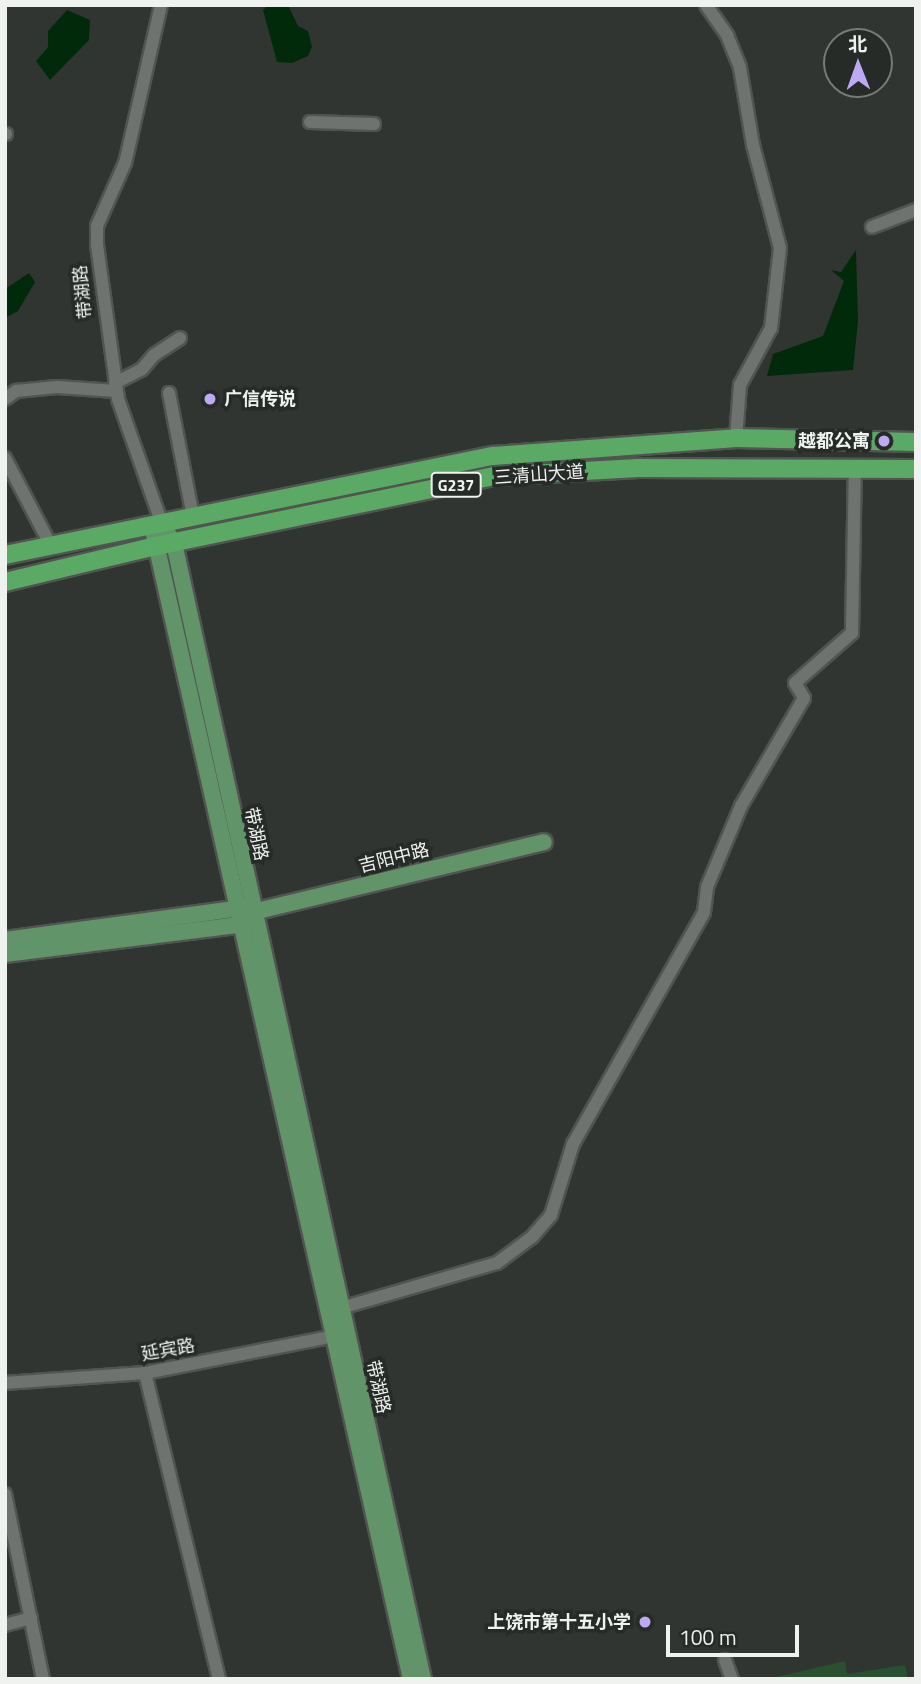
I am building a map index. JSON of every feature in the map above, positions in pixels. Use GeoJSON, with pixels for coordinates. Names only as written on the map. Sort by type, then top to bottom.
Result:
{"type":"FeatureCollection","features":[{"type":"Feature","properties":{"kind":"highway","name":"三清山大道"},"geometry":{"type":"LineString","coordinates":[[5,555],[493,456],[736,438],[916,442]]}},
{"type":"Feature","properties":{"kind":"highway","name":"三清山大道"},"geometry":{"type":"LineString","coordinates":[[5,582],[165,544],[495,476],[638,468],[916,469]]}},
{"type":"Feature","properties":{"kind":"main road","name":"带湖路"},"geometry":{"type":"LineString","coordinates":[[157,525],[165,544],[424,1679]]}},
{"type":"Feature","properties":{"kind":"main road","name":"吉阳中路"},"geometry":{"type":"LineString","coordinates":[[5,954],[248,915],[544,842]]}},
{"type":"Feature","properties":{"kind":"main road","name":"带湖路"},"geometry":{"type":"LineString","coordinates":[[248,915],[335,1336],[411,1679]]}},
{"type":"Feature","properties":{"kind":"main road","name":"吉阳中路"},"geometry":{"type":"LineString","coordinates":[[5,940],[248,915]]}},
{"type":"Feature","properties":{"kind":"street","name":"带湖路"},"geometry":{"type":"LineString","coordinates":[[157,525],[116,387],[97,226],[125,163],[161,5]]}},
{"type":"Feature","properties":{"kind":"street"},"geometry":{"type":"LineString","coordinates":[[706,5],[727,35],[740,68],[753,145],[780,248],[771,328],[740,385],[736,438]]}},
{"type":"Feature","properties":{"kind":"street"},"geometry":{"type":"LineString","coordinates":[[310,122],[374,124]]}},
{"type":"Feature","properties":{"kind":"street"},"geometry":{"type":"LineString","coordinates":[[872,227],[916,210]]}},
{"type":"Feature","properties":{"kind":"street"},"geometry":{"type":"LineString","coordinates":[[5,399],[16,391],[57,387],[116,387],[142,369],[154,355],[180,338]]}},
{"type":"Feature","properties":{"kind":"street"},"geometry":{"type":"LineString","coordinates":[[169,393],[193,517]]}},
{"type":"Feature","properties":{"kind":"street"},"geometry":{"type":"LineString","coordinates":[[5,458],[51,546]]}},
{"type":"Feature","properties":{"kind":"street"},"geometry":{"type":"LineString","coordinates":[[341,1308],[497,1263],[532,1237],[551,1215],[573,1144],[704,912],[707,887],[741,806],[804,698],[795,683],[852,633],[855,468]]}},
{"type":"Feature","properties":{"kind":"street","name":"延宾路"},"geometry":{"type":"LineString","coordinates":[[5,1383],[145,1373],[335,1336]]}},
{"type":"Feature","properties":{"kind":"street"},"geometry":{"type":"LineString","coordinates":[[145,1373],[219,1679]]}},
{"type":"Feature","properties":{"kind":"street"},"geometry":{"type":"LineString","coordinates":[[5,1493],[43,1679]]}},
{"type":"Feature","properties":{"kind":"street"},"geometry":{"type":"LineString","coordinates":[[5,1625],[31,1618]]}},
{"type":"Feature","properties":{"kind":"street"},"geometry":{"type":"LineString","coordinates":[[725,1660],[732,1679]]}},
{"type":"Feature","properties":{"kind":"shaded area"},"geometry":{"type":"Polygon","coordinates":[[[268,5],[288,5],[298,26],[308,31],[312,47],[308,56],[292,63],[277,62],[263,10],[268,5]]]}},
{"type":"Feature","properties":{"kind":"shaded area"},"geometry":{"type":"Polygon","coordinates":[[[67,10],[90,20],[89,40],[50,80],[36,61],[48,47],[48,31],[67,10]]]}},
{"type":"Feature","properties":{"kind":"shaded area"},"geometry":{"type":"Polygon","coordinates":[[[856,250],[858,321],[853,370],[767,376],[773,354],[823,336],[844,281],[831,270],[841,272],[856,250]]]}},
{"type":"Feature","properties":{"kind":"shaded area"},"geometry":{"type":"Polygon","coordinates":[[[29,273],[35,282],[18,311],[5,318],[5,289],[29,273]]]}},
{"type":"Feature","properties":{"kind":"shaded area"},"geometry":{"type":"Polygon","coordinates":[[[845,1661],[847,1674],[905,1665],[908,1679],[768,1679],[845,1661]]]}},
{"type":"Feature","properties":{"kind":"place","name":"广信传说"},"geometry":{"type":"Point","coordinates":[210,399]}},
{"type":"Feature","properties":{"kind":"place","name":"越都公寓"},"geometry":{"type":"Point","coordinates":[884,441]}},
{"type":"Feature","properties":{"kind":"place","name":"上饶市第十五小学"},"geometry":{"type":"Point","coordinates":[645,1622]}}]}
